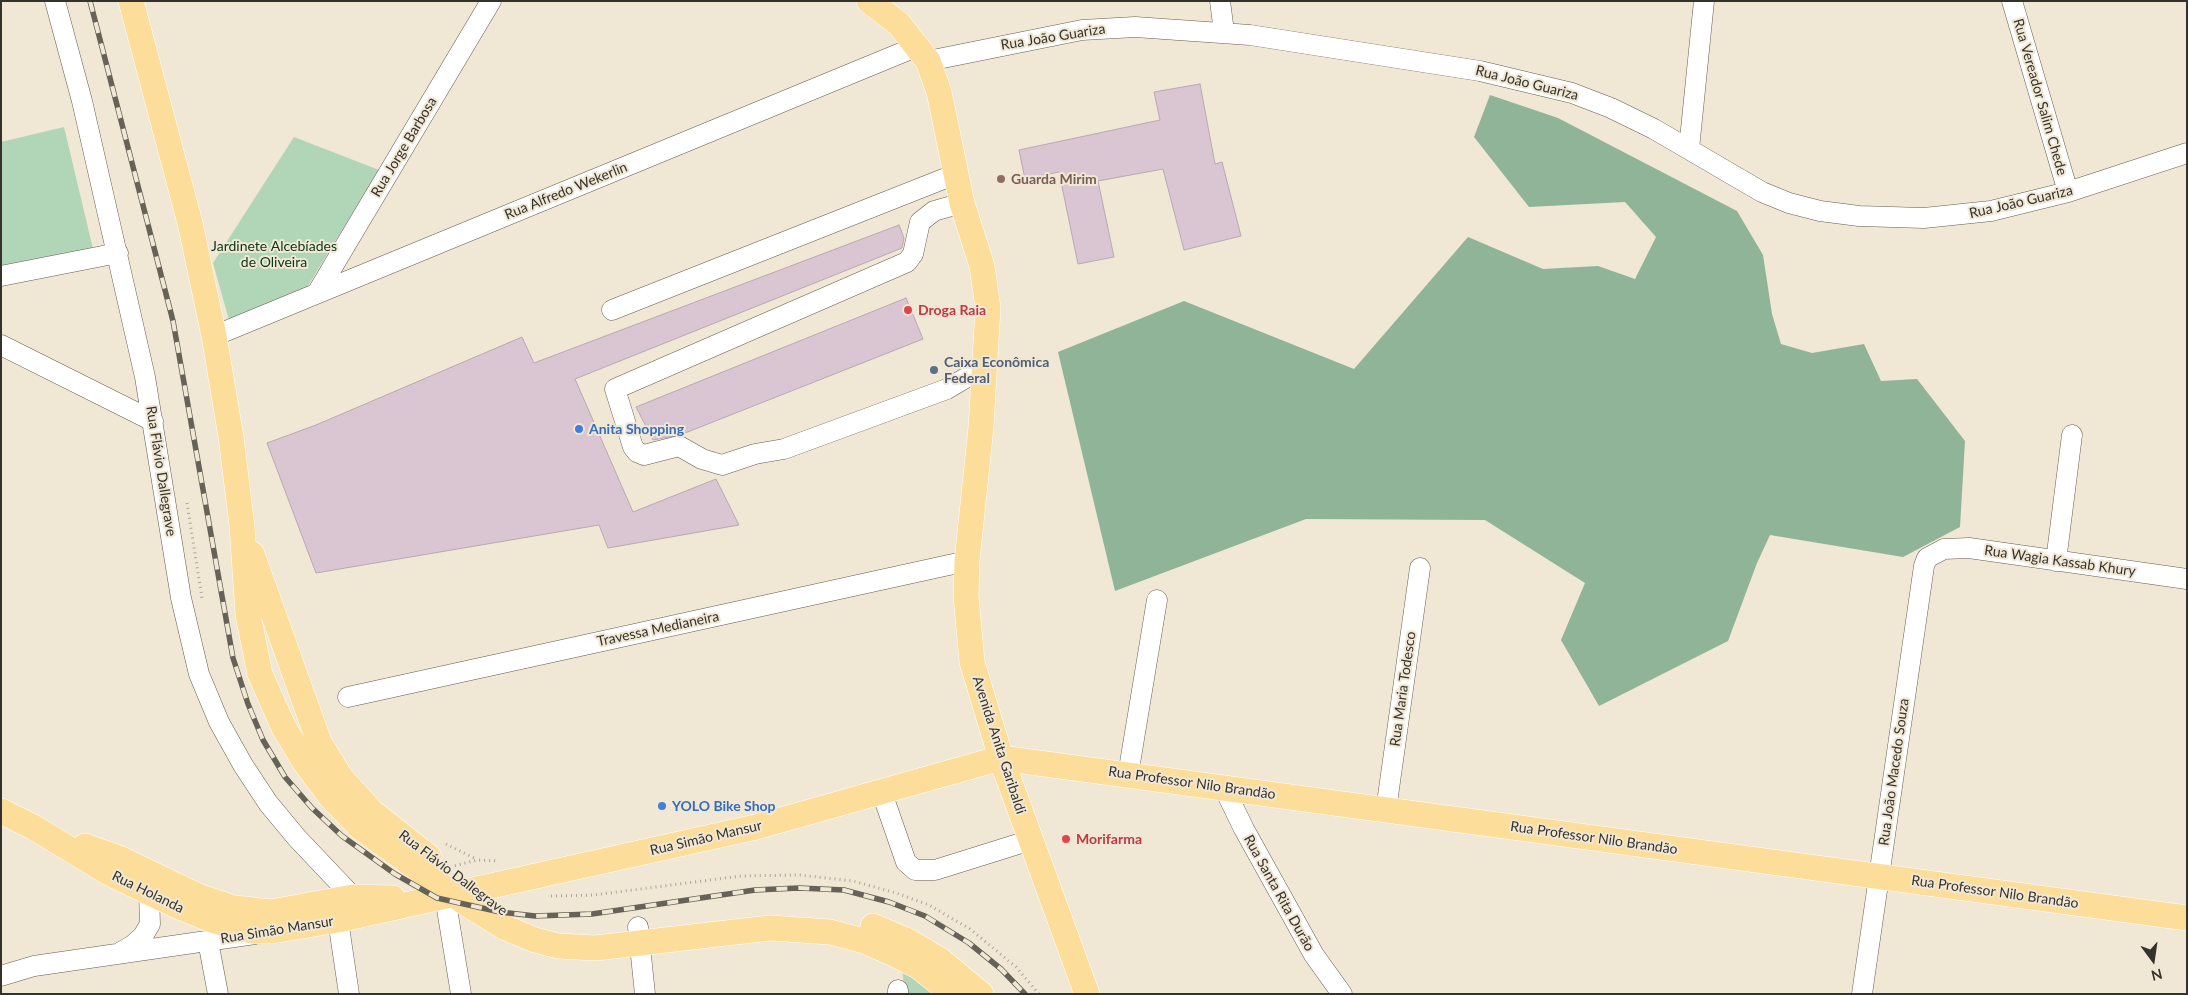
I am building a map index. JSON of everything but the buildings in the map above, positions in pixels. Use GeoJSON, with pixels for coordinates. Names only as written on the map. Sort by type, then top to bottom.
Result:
{"type":"FeatureCollection","features":[{"type":"Feature","properties":{"kind":"main road","name":"Rua Flávio Dallegrave"},"geometry":{"type":"LineString","coordinates":[[131,1],[190,223],[214,336],[231,437],[242,526],[252,644],[260,674],[284,728],[304,761],[330,796],[361,828],[452,895],[500,912],[536,929],[562,934],[639,935],[770,928],[830,932],[864,941],[892,953],[919,967],[954,994]]}},
{"type":"Feature","properties":{"kind":"main road","name":"Avenida Anita Garibaldi"},"geometry":{"type":"LineString","coordinates":[[873,2],[899,24],[923,53],[939,92],[962,203],[982,266],[988,308],[981,427],[967,561],[968,629],[972,662],[1000,758],[1087,994]]}},
{"type":"Feature","properties":{"kind":"main road","name":"Rua Flávio Dallegrave"},"geometry":{"type":"LineString","coordinates":[[242,526],[319,742],[341,778],[452,895]]}},
{"type":"Feature","properties":{"kind":"main road","name":"Rua Simão Mansur"},"geometry":{"type":"LineString","coordinates":[[271,922],[338,920],[756,827],[882,793],[1000,758]]}},
{"type":"Feature","properties":{"kind":"main road","name":"Rua Professor Nilo Brandão"},"geometry":{"type":"LineString","coordinates":[[1000,758],[2187,918]]}},
{"type":"Feature","properties":{"kind":"main road","name":"Rua Holanda"},"geometry":{"type":"LineString","coordinates":[[1,811],[33,827],[109,873],[211,920],[251,931],[271,922]]}},
{"type":"Feature","properties":{"kind":"main road","name":"Rua Holanda"},"geometry":{"type":"LineString","coordinates":[[33,827],[118,858],[215,903],[254,912],[271,922]]}},
{"type":"Feature","properties":{"kind":"main road"},"geometry":{"type":"LineString","coordinates":[[400,898],[406,894],[413,880],[410,865],[405,859]]}},
{"type":"Feature","properties":{"kind":"main road","name":"Rua Simão Mansur"},"geometry":{"type":"LineString","coordinates":[[271,922],[353,897],[400,898],[452,895]]}},
{"type":"Feature","properties":{"kind":"main road","name":"Rua Flávio Dallegrave"},"geometry":{"type":"LineString","coordinates":[[639,935],[760,912],[806,912],[840,917],[870,925],[908,941],[940,960],[981,994]]}},
{"type":"Feature","properties":{"kind":"street","name":"Rua Flávio Dallegrave"},"geometry":{"type":"LineString","coordinates":[[55,1],[75,72],[118,253],[153,420],[181,598],[199,674],[219,722],[243,765],[268,803],[297,838],[353,897]]}},
{"type":"Feature","properties":{"kind":"street","name":"Rua Jorge Barbosa"},"geometry":{"type":"LineString","coordinates":[[318,293],[491,1]]}},
{"type":"Feature","properties":{"kind":"street"},"geometry":{"type":"LineString","coordinates":[[1220,1],[1224,32]]}},
{"type":"Feature","properties":{"kind":"street"},"geometry":{"type":"LineString","coordinates":[[1689,149],[1704,1]]}},
{"type":"Feature","properties":{"kind":"street","name":"Rua Vereador Salim Chede"},"geometry":{"type":"LineString","coordinates":[[2012,1],[2068,192]]}},
{"type":"Feature","properties":{"kind":"street","name":"Rua João Guariza"},"geometry":{"type":"LineString","coordinates":[[923,53],[1082,30],[1135,28],[1224,32],[1480,70],[1572,93],[1611,108],[1689,149],[1762,192],[1789,203],[1820,211],[1859,216],[1924,218],[1960,216],[2026,204],[2187,153]]}},
{"type":"Feature","properties":{"kind":"street","name":"Rua Alfredo Wekerlin"},"geometry":{"type":"LineString","coordinates":[[214,336],[923,53]]}},
{"type":"Feature","properties":{"kind":"street"},"geometry":{"type":"LineString","coordinates":[[612,310],[956,174]]}},
{"type":"Feature","properties":{"kind":"street"},"geometry":{"type":"LineString","coordinates":[[962,203],[934,211],[920,222],[913,254],[907,262],[615,389],[633,447],[637,452],[644,455],[679,446],[702,459],[722,465],[755,454],[784,449],[947,389],[984,367]]}},
{"type":"Feature","properties":{"kind":"street"},"geometry":{"type":"LineString","coordinates":[[1,276],[118,253]]}},
{"type":"Feature","properties":{"kind":"street"},"geometry":{"type":"LineString","coordinates":[[1,344],[153,420]]}},
{"type":"Feature","properties":{"kind":"street"},"geometry":{"type":"LineString","coordinates":[[2056,561],[2072,435]]}},
{"type":"Feature","properties":{"kind":"street","name":"Rua Wagia Kassab Khury"},"geometry":{"type":"LineString","coordinates":[[1934,553],[1944,549],[1969,548],[2187,579]]}},
{"type":"Feature","properties":{"kind":"street","name":"Rua João Macedo Souza"},"geometry":{"type":"LineString","coordinates":[[1862,994],[1924,566],[1927,558],[1934,553]]}},
{"type":"Feature","properties":{"kind":"street","name":"Travessa Medianeira"},"geometry":{"type":"LineString","coordinates":[[348,697],[967,561]]}},
{"type":"Feature","properties":{"kind":"street","name":"Rua Maria Todesco"},"geometry":{"type":"LineString","coordinates":[[1386,810],[1420,568]]}},
{"type":"Feature","properties":{"kind":"street"},"geometry":{"type":"LineString","coordinates":[[1128,775],[1157,600]]}},
{"type":"Feature","properties":{"kind":"street","name":"Rua Santa Rita Durão"},"geometry":{"type":"LineString","coordinates":[[1224,788],[1244,829],[1314,955],[1342,994]]}},
{"type":"Feature","properties":{"kind":"street"},"geometry":{"type":"LineString","coordinates":[[882,793],[906,862],[915,870],[935,870],[1031,840]]}},
{"type":"Feature","properties":{"kind":"street","name":"Rua Simão Mansur"},"geometry":{"type":"LineString","coordinates":[[116,954],[133,945],[143,936],[150,924],[149,893]]}},
{"type":"Feature","properties":{"kind":"street"},"geometry":{"type":"LineString","coordinates":[[452,895],[461,994]]}},
{"type":"Feature","properties":{"kind":"street"},"geometry":{"type":"LineString","coordinates":[[338,920],[349,994]]}},
{"type":"Feature","properties":{"kind":"street","name":"Rua Simão Mansur"},"geometry":{"type":"LineString","coordinates":[[1,976],[34,966],[208,941],[271,922]]}},
{"type":"Feature","properties":{"kind":"street"},"geometry":{"type":"LineString","coordinates":[[639,935],[645,994]]}},
{"type":"Feature","properties":{"kind":"street"},"geometry":{"type":"LineString","coordinates":[[208,941],[218,994]]}},
{"type":"Feature","properties":{"kind":"path"},"geometry":{"type":"LineString","coordinates":[[186,501],[204,605]]}},
{"type":"Feature","properties":{"kind":"path"},"geometry":{"type":"LineString","coordinates":[[441,842],[477,860],[503,860]]}},
{"type":"Feature","properties":{"kind":"path"},"geometry":{"type":"LineString","coordinates":[[548,896],[594,895],[741,876],[799,875],[853,881],[896,893],[929,905],[970,929],[1016,966],[1039,994]]}},
{"type":"Feature","properties":{"kind":"green space"},"geometry":{"type":"Polygon","coordinates":[[[1490,95],[1558,118],[1737,211],[1763,255],[1772,314],[1781,344],[1812,353],[1864,344],[1881,381],[1917,379],[1965,441],[1960,527],[1903,557],[1770,535],[1757,563],[1728,641],[1599,706],[1561,640],[1585,583],[1485,520],[1306,519],[1115,591],[1058,352],[1184,301],[1354,369],[1468,237],[1543,269],[1598,266],[1635,279],[1656,237],[1625,202],[1529,207],[1474,137],[1490,95]]]}},
{"type":"Feature","properties":{"kind":"green space"},"geometry":{"type":"Polygon","coordinates":[[[64,127],[93,249],[1,271],[1,142],[64,127]]]}},
{"type":"Feature","properties":{"kind":"green space","name":"Jardinete Alcebíades de Oliveira"},"geometry":{"type":"Polygon","coordinates":[[[294,137],[379,170],[304,292],[229,320],[213,263],[294,137]]]}},
{"type":"Feature","properties":{"kind":"green space"},"geometry":{"type":"Polygon","coordinates":[[[902,968],[938,994],[905,994],[902,968]]]}},
{"type":"Feature","properties":{"kind":"railway"},"geometry":{"type":"LineString","coordinates":[[90,1],[173,321],[233,658],[248,704],[263,740],[285,777],[312,808],[342,836],[395,874],[437,898],[500,912],[535,916],[592,914],[755,890],[799,888],[844,890],[889,902],[925,916],[969,943],[1001,969],[1025,994]]}},
{"type":"Feature","properties":{"kind":"place","name":"Guarda Mirim"},"geometry":{"type":"Point","coordinates":[1001,179]}},
{"type":"Feature","properties":{"kind":"place","name":"Droga Raia"},"geometry":{"type":"Point","coordinates":[908,310]}},
{"type":"Feature","properties":{"kind":"place","name":"Caixa Econômica Federal"},"geometry":{"type":"Point","coordinates":[934,370]}},
{"type":"Feature","properties":{"kind":"place","name":"Anita Shopping"},"geometry":{"type":"Point","coordinates":[579,429]}},
{"type":"Feature","properties":{"kind":"place","name":"YOLO Bike Shop"},"geometry":{"type":"Point","coordinates":[662,806]}},
{"type":"Feature","properties":{"kind":"place","name":"Morifarma"},"geometry":{"type":"Point","coordinates":[1066,839]}}]}
